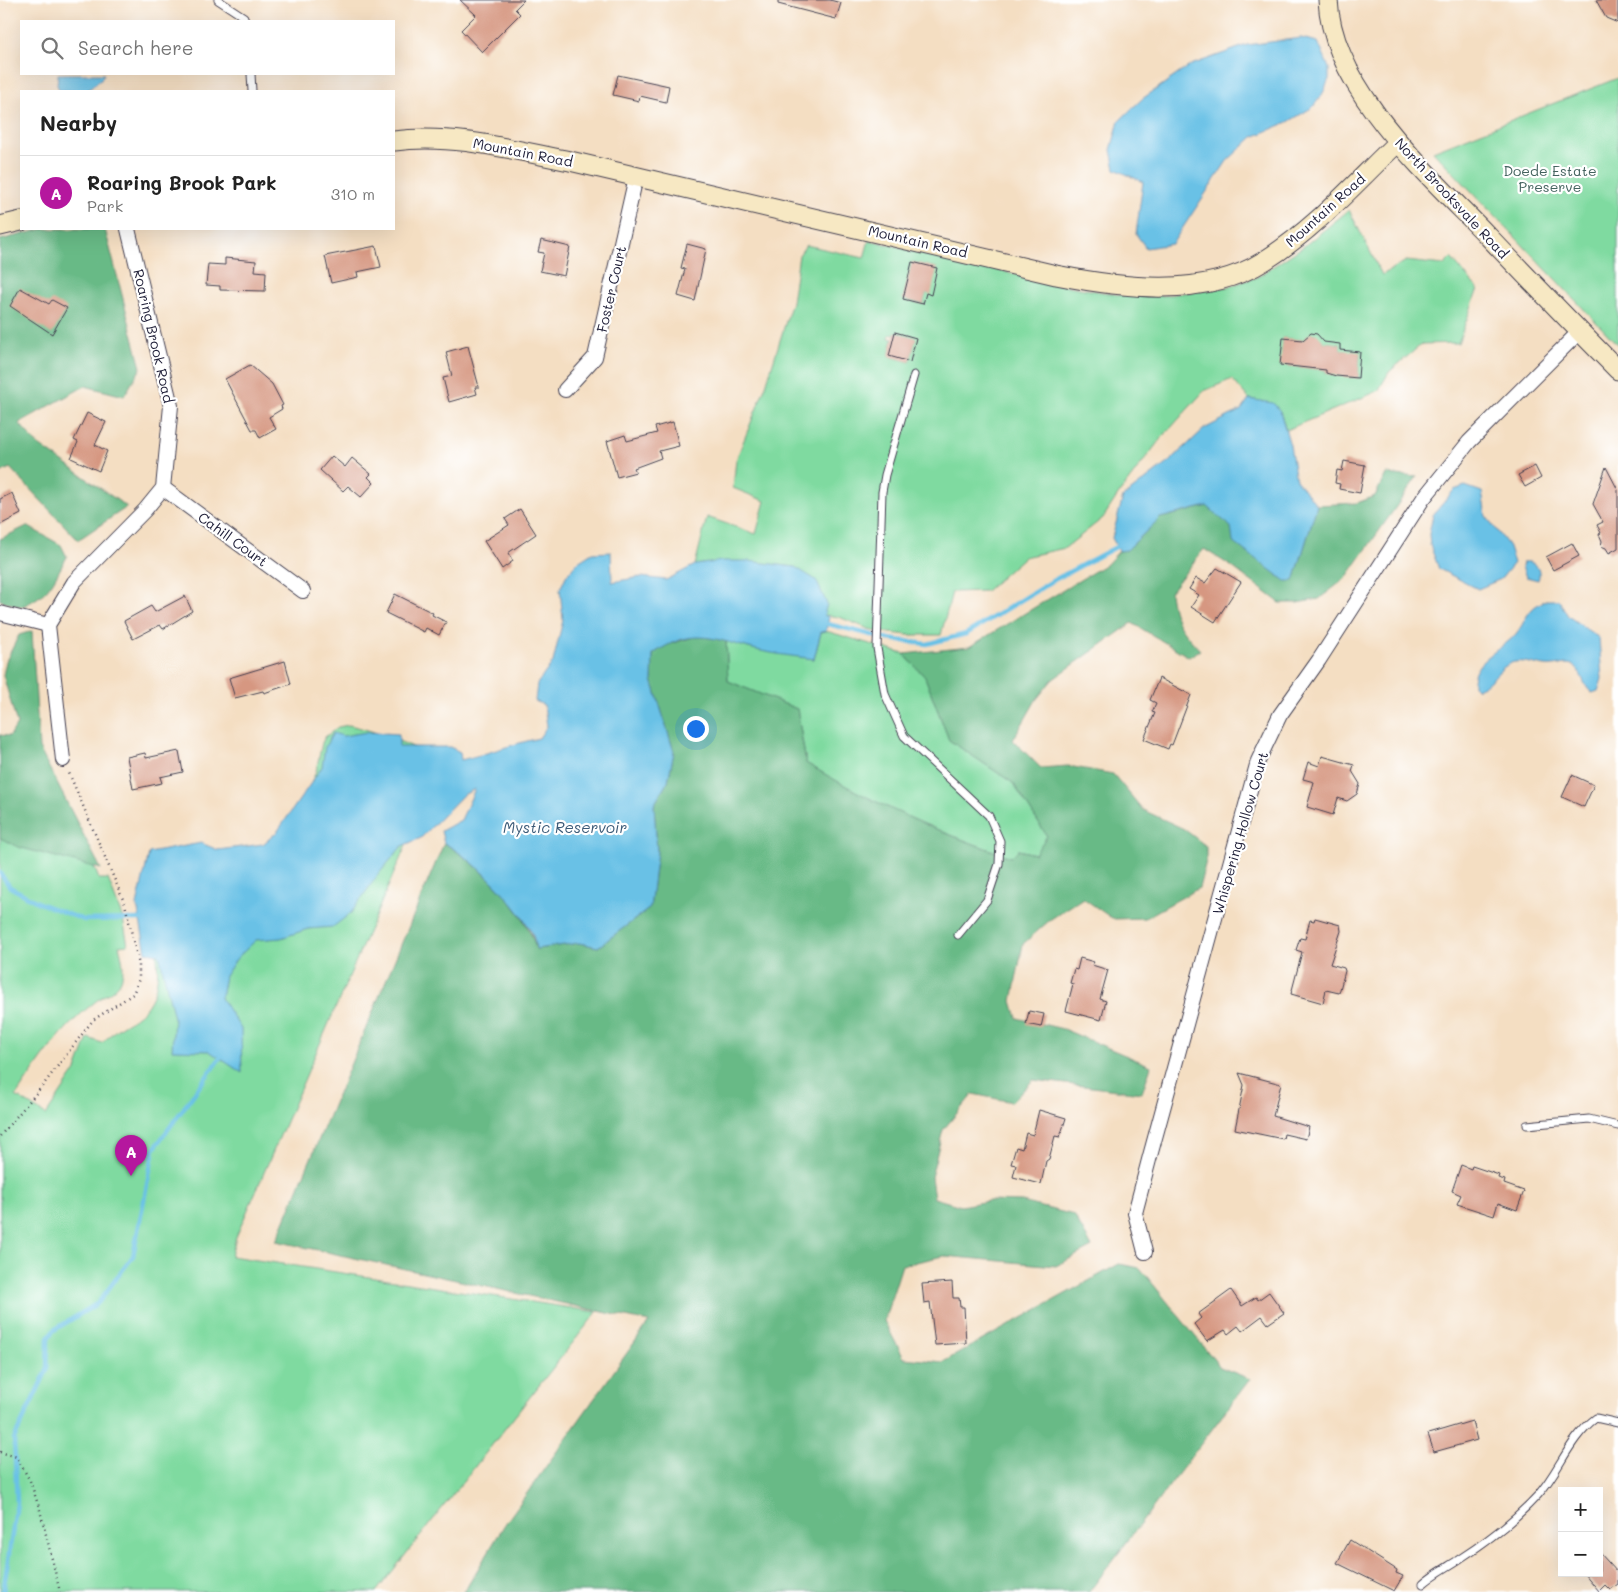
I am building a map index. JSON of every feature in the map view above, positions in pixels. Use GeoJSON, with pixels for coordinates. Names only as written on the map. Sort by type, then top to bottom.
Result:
{"type":"FeatureCollection","features":[{"type":"Feature","properties":{"kind":"main road","name":"North Brooksvale Road"},"geometry":{"type":"LineString","coordinates":[[1328,0],[1336,40],[1355,81],[1398,142],[1618,370]]}},
{"type":"Feature","properties":{"kind":"main road","name":"Mountain Road"},"geometry":{"type":"LineString","coordinates":[[395,141],[438,140],[490,145],[1088,281],[1130,287],[1160,287],[1212,280],[1239,273],[1263,262],[1312,225],[1398,142]]}},
{"type":"Feature","properties":{"kind":"main road"},"geometry":{"type":"LineString","coordinates":[[0,226],[20,221]]}},
{"type":"Feature","properties":{"kind":"street","name":"Foster Court"},"geometry":{"type":"LineString","coordinates":[[565,390],[595,357],[636,177]]}},
{"type":"Feature","properties":{"kind":"street","name":"Roaring Brook Road"},"geometry":{"type":"LineString","coordinates":[[128,230],[171,406],[163,488]]}},
{"type":"Feature","properties":{"kind":"street","name":"Whispering Hollow Court"},"geometry":{"type":"LineString","coordinates":[[1145,1252],[1135,1214],[1258,761],[1280,715],[1319,660],[1423,499],[1470,442],[1580,331]]}},
{"type":"Feature","properties":{"kind":"street","name":"Cahill Court"},"geometry":{"type":"LineString","coordinates":[[163,488],[303,591]]}},
{"type":"Feature","properties":{"kind":"street"},"geometry":{"type":"LineString","coordinates":[[63,760],[48,625],[74,582],[145,510],[163,488]]}},
{"type":"Feature","properties":{"kind":"street"},"geometry":{"type":"LineString","coordinates":[[0,613],[48,625]]}},
{"type":"Feature","properties":{"kind":"lane"},"geometry":{"type":"LineString","coordinates":[[218,0],[244,16],[245,20]]}},
{"type":"Feature","properties":{"kind":"lane"},"geometry":{"type":"LineString","coordinates":[[251,75],[252,90]]}},
{"type":"Feature","properties":{"kind":"lane"},"geometry":{"type":"LineString","coordinates":[[914,375],[884,475],[877,648],[885,694],[904,736],[989,816],[1000,841],[999,864],[987,900],[958,935]]}},
{"type":"Feature","properties":{"kind":"lane"},"geometry":{"type":"LineString","coordinates":[[1527,1125],[1589,1119],[1618,1126]]}},
{"type":"Feature","properties":{"kind":"lane"},"geometry":{"type":"LineString","coordinates":[[1423,1584],[1439,1570],[1459,1560],[1486,1542],[1539,1494],[1583,1428],[1596,1418],[1618,1423]]}},
{"type":"Feature","properties":{"kind":"path"},"geometry":{"type":"LineString","coordinates":[[0,1136],[94,1020],[133,994],[139,980],[139,964],[125,905],[63,760]]}},
{"type":"Feature","properties":{"kind":"path"},"geometry":{"type":"LineString","coordinates":[[0,1452],[17,1457],[30,1480],[40,1510],[60,1592]]}},
{"type":"Feature","properties":{"kind":"green space","name":"Doede Estate Preserve"},"geometry":{"type":"Polygon","coordinates":[[[1618,78],[1618,345],[1433,151],[1618,78]]]}},
{"type":"Feature","properties":{"kind":"green space"},"geometry":{"type":"Polygon","coordinates":[[[1349,210],[1382,275],[1406,261],[1444,265],[1451,258],[1478,289],[1458,343],[1422,344],[1389,372],[1378,391],[1286,430],[1281,415],[1275,407],[1265,402],[1249,399],[1232,379],[1204,391],[1159,441],[1120,492],[1103,518],[1065,548],[1024,557],[986,591],[952,592],[941,635],[908,635],[874,631],[839,617],[824,615],[824,610],[795,567],[733,562],[695,565],[707,517],[756,534],[765,501],[733,488],[736,460],[766,385],[792,302],[799,255],[806,245],[864,258],[869,240],[1062,285],[1120,295],[1160,296],[1227,287],[1257,277],[1304,246],[1349,210]],[[912,262],[903,299],[923,304],[926,293],[930,294],[937,268],[912,262]],[[895,332],[894,335],[890,334],[889,338],[893,339],[889,356],[910,362],[916,338],[895,332]],[[1311,333],[1303,340],[1283,338],[1281,365],[1326,370],[1326,373],[1358,378],[1360,353],[1340,350],[1340,344],[1324,342],[1316,334],[1311,333]]]}},
{"type":"Feature","properties":{"kind":"green space"},"geometry":{"type":"Polygon","coordinates":[[[39,230],[105,230],[141,368],[124,396],[85,386],[19,423],[36,443],[127,507],[78,540],[10,468],[0,473],[0,240],[39,230]]]}},
{"type":"Feature","properties":{"kind":"green space"},"geometry":{"type":"Polygon","coordinates":[[[1386,474],[1417,477],[1346,578],[1319,599],[1297,603],[1280,603],[1231,566],[1204,549],[1170,592],[1173,610],[1179,624],[1200,650],[1189,657],[1132,623],[1052,680],[1036,700],[1013,740],[1041,768],[1068,766],[1113,774],[1143,810],[1184,829],[1206,846],[1206,861],[1199,888],[1145,918],[1113,919],[1083,898],[1051,919],[1023,944],[1012,1001],[1017,1018],[1063,1029],[1151,1066],[1142,1093],[1033,1080],[1012,1102],[973,1094],[943,1130],[931,1177],[934,1198],[961,1206],[988,1201],[1022,1202],[1074,1215],[1092,1247],[1056,1266],[944,1256],[902,1265],[884,1321],[904,1358],[943,1362],[1119,1264],[1140,1268],[1220,1367],[1250,1379],[1089,1592],[464,1592],[505,1524],[649,1322],[276,1241],[444,843],[486,875],[499,889],[523,919],[536,949],[579,943],[598,947],[650,908],[657,851],[654,805],[668,781],[674,752],[652,680],[653,654],[666,645],[697,636],[726,640],[728,681],[797,709],[806,763],[881,804],[958,838],[1011,857],[1018,850],[1035,854],[1047,836],[1013,783],[949,740],[925,677],[904,654],[969,647],[1108,563],[1119,551],[1127,550],[1160,518],[1208,506],[1294,581],[1317,505],[1357,503],[1375,496],[1386,474]]]}},
{"type":"Feature","properties":{"kind":"green space"},"geometry":{"type":"Polygon","coordinates":[[[27,526],[61,545],[67,557],[45,592],[21,607],[0,600],[0,539],[27,526]]]}},
{"type":"Feature","properties":{"kind":"green space"},"geometry":{"type":"Polygon","coordinates":[[[32,631],[39,748],[101,869],[18,847],[0,838],[0,735],[10,736],[17,724],[3,675],[6,661],[19,635],[32,631]]]}},
{"type":"Feature","properties":{"kind":"green space"},"geometry":{"type":"Polygon","coordinates":[[[826,631],[904,654],[925,677],[949,740],[1013,783],[1047,836],[1035,854],[1018,850],[1011,857],[984,848],[906,816],[831,778],[806,763],[797,709],[728,681],[726,640],[749,648],[814,659],[821,632],[826,631]]]}},
{"type":"Feature","properties":{"kind":"green space"},"geometry":{"type":"Polygon","coordinates":[[[349,725],[444,758],[236,1237],[231,1256],[597,1312],[376,1592],[0,1592],[0,805],[81,834],[99,879],[108,879],[123,919],[128,945],[119,946],[123,967],[119,984],[98,999],[61,1034],[16,1096],[46,1115],[76,1070],[88,1038],[102,1043],[139,1015],[153,996],[158,974],[152,928],[267,855],[301,809],[316,771],[325,737],[338,727],[349,725]]]}},
{"type":"Feature","properties":{"kind":"water"},"geometry":{"type":"Polygon","coordinates":[[[1301,38],[1318,42],[1329,68],[1329,79],[1323,93],[1313,107],[1288,122],[1253,137],[1227,161],[1172,244],[1146,248],[1136,234],[1143,182],[1115,169],[1111,150],[1119,121],[1142,99],[1191,65],[1247,45],[1301,38]]]}},
{"type":"Feature","properties":{"kind":"water"},"geometry":{"type":"Polygon","coordinates":[[[58,75],[103,75],[88,90],[60,90],[57,85],[58,75]]]}},
{"type":"Feature","properties":{"kind":"water"},"geometry":{"type":"Polygon","coordinates":[[[1249,399],[1273,403],[1280,411],[1290,445],[1296,480],[1317,505],[1294,581],[1285,581],[1233,542],[1231,527],[1207,506],[1160,518],[1127,550],[1119,551],[1112,538],[1123,497],[1170,461],[1204,429],[1241,410],[1249,399]]]}},
{"type":"Feature","properties":{"kind":"water"},"geometry":{"type":"Polygon","coordinates":[[[1465,486],[1482,492],[1486,516],[1508,545],[1514,563],[1501,579],[1478,589],[1439,569],[1430,545],[1429,534],[1433,515],[1454,490],[1465,486]]]}},
{"type":"Feature","properties":{"kind":"water","name":"Mystic Reservoir"},"geometry":{"type":"Polygon","coordinates":[[[611,552],[612,582],[641,577],[666,580],[695,565],[721,561],[749,561],[795,567],[816,580],[827,604],[824,615],[829,617],[826,631],[821,632],[814,659],[765,652],[700,637],[678,641],[653,654],[652,680],[674,752],[668,781],[654,805],[657,851],[650,908],[598,947],[579,943],[536,949],[531,931],[504,894],[481,870],[444,843],[441,831],[461,820],[475,789],[463,795],[421,838],[402,846],[377,876],[351,913],[333,927],[308,929],[281,938],[256,940],[237,958],[225,976],[221,998],[241,1029],[242,1073],[209,1051],[172,1050],[174,1018],[159,954],[146,952],[137,905],[149,853],[201,843],[218,850],[263,844],[277,832],[322,767],[325,747],[333,733],[343,736],[367,732],[399,734],[399,747],[450,747],[460,752],[461,760],[539,738],[547,726],[544,705],[535,701],[537,684],[553,662],[563,620],[560,589],[566,576],[578,562],[592,553],[611,552]]]}},
{"type":"Feature","properties":{"kind":"water"},"geometry":{"type":"Polygon","coordinates":[[[1523,562],[1536,566],[1539,573],[1538,580],[1526,577],[1522,567],[1523,562]]]}},
{"type":"Feature","properties":{"kind":"water"},"geometry":{"type":"Polygon","coordinates":[[[1547,600],[1559,600],[1568,616],[1599,638],[1602,679],[1598,691],[1592,693],[1589,690],[1580,673],[1573,665],[1547,666],[1524,662],[1507,665],[1486,684],[1477,689],[1473,685],[1474,677],[1481,663],[1514,636],[1534,607],[1547,600]]]}},
{"type":"Feature","properties":{"kind":"building"},"geometry":{"type":"Polygon","coordinates":[[[460,0],[524,0],[515,9],[520,14],[482,52],[461,30],[476,15],[460,0]]]}},
{"type":"Feature","properties":{"kind":"building"},"geometry":{"type":"Polygon","coordinates":[[[778,0],[830,0],[841,3],[836,19],[778,4],[778,0]]]}},
{"type":"Feature","properties":{"kind":"building"},"geometry":{"type":"Polygon","coordinates":[[[1596,0],[1618,0],[1618,23],[1606,18],[1596,0]]]}},
{"type":"Feature","properties":{"kind":"building"},"geometry":{"type":"Polygon","coordinates":[[[618,75],[669,86],[666,102],[640,96],[639,101],[613,95],[618,75]]]}},
{"type":"Feature","properties":{"kind":"building"},"geometry":{"type":"Polygon","coordinates":[[[541,240],[570,247],[564,276],[540,271],[544,253],[538,252],[541,240]]]}},
{"type":"Feature","properties":{"kind":"building"},"geometry":{"type":"Polygon","coordinates":[[[687,244],[706,249],[695,301],[678,296],[685,269],[681,268],[687,244]]]}},
{"type":"Feature","properties":{"kind":"building"},"geometry":{"type":"Polygon","coordinates":[[[376,246],[381,267],[357,272],[358,277],[331,283],[325,256],[376,246]]]}},
{"type":"Feature","properties":{"kind":"building"},"geometry":{"type":"Polygon","coordinates":[[[225,258],[256,261],[255,271],[266,272],[265,291],[220,290],[220,286],[206,285],[208,264],[225,265],[225,258]]]}},
{"type":"Feature","properties":{"kind":"building"},"geometry":{"type":"Polygon","coordinates":[[[912,262],[937,268],[931,295],[926,293],[923,304],[903,299],[912,262]]]}},
{"type":"Feature","properties":{"kind":"building"},"geometry":{"type":"Polygon","coordinates":[[[20,288],[49,304],[52,300],[67,308],[52,334],[10,306],[20,288]]]}},
{"type":"Feature","properties":{"kind":"building"},"geometry":{"type":"Polygon","coordinates":[[[895,332],[916,338],[910,362],[889,356],[895,332]]]}},
{"type":"Feature","properties":{"kind":"building"},"geometry":{"type":"Polygon","coordinates":[[[1311,333],[1317,334],[1324,342],[1340,344],[1340,350],[1360,352],[1358,378],[1336,376],[1326,373],[1326,370],[1280,365],[1283,338],[1303,340],[1311,333]]]}},
{"type":"Feature","properties":{"kind":"building"},"geometry":{"type":"Polygon","coordinates":[[[468,346],[479,387],[475,387],[477,394],[449,402],[443,378],[452,376],[446,352],[468,346]]]}},
{"type":"Feature","properties":{"kind":"building"},"geometry":{"type":"Polygon","coordinates":[[[250,365],[272,384],[283,405],[281,406],[282,409],[269,417],[276,429],[260,438],[256,430],[252,430],[225,379],[250,365]]]}},
{"type":"Feature","properties":{"kind":"building"},"geometry":{"type":"Polygon","coordinates":[[[87,413],[106,422],[95,445],[107,451],[99,471],[71,458],[78,442],[74,440],[87,413]]]}},
{"type":"Feature","properties":{"kind":"building"},"geometry":{"type":"Polygon","coordinates":[[[673,422],[679,446],[659,451],[661,458],[634,468],[636,472],[617,477],[607,441],[625,435],[627,441],[657,433],[655,427],[673,422]]]}},
{"type":"Feature","properties":{"kind":"building"},"geometry":{"type":"Polygon","coordinates":[[[332,456],[345,467],[352,458],[371,474],[368,477],[374,483],[361,497],[348,486],[343,491],[320,470],[332,456]]]}},
{"type":"Feature","properties":{"kind":"building"},"geometry":{"type":"Polygon","coordinates":[[[1344,461],[1365,465],[1360,493],[1339,489],[1340,484],[1335,483],[1337,470],[1342,471],[1344,461]]]}},
{"type":"Feature","properties":{"kind":"building"},"geometry":{"type":"Polygon","coordinates":[[[1535,466],[1541,478],[1525,487],[1518,475],[1535,466]]]}},
{"type":"Feature","properties":{"kind":"building"},"geometry":{"type":"Polygon","coordinates":[[[1606,467],[1618,490],[1618,548],[1609,553],[1606,548],[1601,546],[1602,541],[1599,534],[1601,533],[1597,525],[1603,522],[1593,504],[1606,467]]]}},
{"type":"Feature","properties":{"kind":"building"},"geometry":{"type":"Polygon","coordinates":[[[12,493],[21,514],[0,525],[0,499],[12,493]]]}},
{"type":"Feature","properties":{"kind":"building"},"geometry":{"type":"Polygon","coordinates":[[[520,509],[536,534],[508,553],[513,561],[502,569],[484,541],[509,525],[505,519],[520,509]]]}},
{"type":"Feature","properties":{"kind":"building"},"geometry":{"type":"Polygon","coordinates":[[[1572,543],[1579,556],[1553,570],[1546,557],[1572,543]]]}},
{"type":"Feature","properties":{"kind":"building"},"geometry":{"type":"Polygon","coordinates":[[[1217,568],[1241,582],[1215,622],[1191,607],[1199,595],[1189,589],[1196,578],[1205,583],[1217,568]]]}},
{"type":"Feature","properties":{"kind":"building"},"geometry":{"type":"Polygon","coordinates":[[[395,594],[433,613],[432,615],[446,622],[439,635],[426,628],[424,632],[386,613],[395,594]]]}},
{"type":"Feature","properties":{"kind":"building"},"geometry":{"type":"Polygon","coordinates":[[[185,596],[192,611],[163,629],[160,625],[133,639],[124,621],[151,606],[155,612],[185,596]]]}},
{"type":"Feature","properties":{"kind":"building"},"geometry":{"type":"Polygon","coordinates":[[[285,661],[291,684],[264,693],[263,691],[235,698],[229,678],[285,661]]]}},
{"type":"Feature","properties":{"kind":"building"},"geometry":{"type":"Polygon","coordinates":[[[1159,678],[1191,695],[1172,745],[1170,744],[1168,749],[1144,739],[1155,713],[1152,712],[1156,703],[1150,700],[1159,678]]]}},
{"type":"Feature","properties":{"kind":"building"},"geometry":{"type":"Polygon","coordinates":[[[179,751],[183,772],[160,777],[162,783],[133,789],[127,757],[145,753],[146,758],[179,751]]]}},
{"type":"Feature","properties":{"kind":"building"},"geometry":{"type":"Polygon","coordinates":[[[1322,756],[1354,765],[1352,771],[1360,784],[1357,794],[1347,801],[1338,798],[1333,815],[1307,807],[1314,782],[1303,779],[1308,762],[1319,766],[1322,756]]]}},
{"type":"Feature","properties":{"kind":"building"},"geometry":{"type":"Polygon","coordinates":[[[1572,775],[1594,785],[1584,807],[1562,797],[1572,775]]]}},
{"type":"Feature","properties":{"kind":"building"},"geometry":{"type":"Polygon","coordinates":[[[1315,918],[1340,925],[1341,931],[1330,964],[1344,968],[1345,971],[1339,993],[1326,990],[1323,1003],[1291,994],[1302,952],[1296,950],[1300,938],[1305,939],[1310,920],[1314,921],[1315,918]]]}},
{"type":"Feature","properties":{"kind":"building"},"geometry":{"type":"Polygon","coordinates":[[[1080,958],[1094,962],[1092,965],[1108,970],[1100,999],[1106,1001],[1101,1020],[1066,1011],[1073,984],[1070,983],[1074,969],[1077,970],[1080,958]]]}},
{"type":"Feature","properties":{"kind":"building"},"geometry":{"type":"Polygon","coordinates":[[[1029,1011],[1044,1014],[1041,1027],[1026,1024],[1029,1011]]]}},
{"type":"Feature","properties":{"kind":"building"},"geometry":{"type":"Polygon","coordinates":[[[1239,1073],[1281,1084],[1273,1116],[1309,1127],[1306,1139],[1284,1134],[1283,1139],[1235,1129],[1244,1085],[1239,1073]]]}},
{"type":"Feature","properties":{"kind":"building"},"geometry":{"type":"Polygon","coordinates":[[[1039,1110],[1066,1118],[1060,1137],[1055,1136],[1049,1159],[1046,1161],[1041,1184],[1013,1177],[1016,1165],[1011,1164],[1016,1147],[1022,1149],[1026,1133],[1033,1135],[1039,1110]]]}},
{"type":"Feature","properties":{"kind":"building"},"geometry":{"type":"Polygon","coordinates":[[[1461,1165],[1471,1169],[1472,1166],[1499,1175],[1498,1178],[1505,1180],[1504,1184],[1524,1191],[1517,1210],[1498,1203],[1494,1216],[1457,1204],[1461,1195],[1452,1191],[1461,1165]]]}},
{"type":"Feature","properties":{"kind":"building"},"geometry":{"type":"Polygon","coordinates":[[[952,1282],[953,1298],[959,1298],[960,1307],[964,1307],[966,1343],[935,1345],[930,1302],[924,1303],[922,1284],[952,1282]]]}},
{"type":"Feature","properties":{"kind":"building"},"geometry":{"type":"Polygon","coordinates":[[[1231,1290],[1242,1306],[1256,1297],[1258,1300],[1269,1292],[1284,1313],[1268,1324],[1262,1316],[1242,1331],[1238,1326],[1228,1334],[1225,1330],[1207,1341],[1194,1324],[1201,1318],[1198,1314],[1231,1290]]]}},
{"type":"Feature","properties":{"kind":"building"},"geometry":{"type":"Polygon","coordinates":[[[1472,1421],[1477,1440],[1434,1452],[1428,1434],[1472,1421]]]}},
{"type":"Feature","properties":{"kind":"building"},"geometry":{"type":"Polygon","coordinates":[[[1350,1540],[1397,1570],[1396,1573],[1403,1576],[1394,1591],[1337,1563],[1350,1540]]]}},
{"type":"Feature","properties":{"kind":"building"},"geometry":{"type":"Polygon","coordinates":[[[1603,1556],[1618,1573],[1618,1584],[1610,1590],[1605,1585],[1599,1591],[1587,1577],[1603,1577],[1603,1556]]]}},
{"type":"Feature","properties":{"kind":"waterway"},"geometry":{"type":"LineString","coordinates":[[828,624],[888,639],[927,644],[966,634],[1054,580],[1116,547]]}},
{"type":"Feature","properties":{"kind":"waterway"},"geometry":{"type":"LineString","coordinates":[[0,873],[10,887],[39,903],[84,920],[140,919]]}},
{"type":"Feature","properties":{"kind":"waterway"},"geometry":{"type":"LineString","coordinates":[[3,1592],[17,1503],[14,1439],[47,1370],[48,1338],[54,1330],[98,1303],[133,1256],[154,1149],[220,1058]]}},
{"type":"Feature","properties":{"kind":"place","name":"Roaring Brook Park"},"geometry":{"type":"Point","coordinates":[131,1176]}}]}
